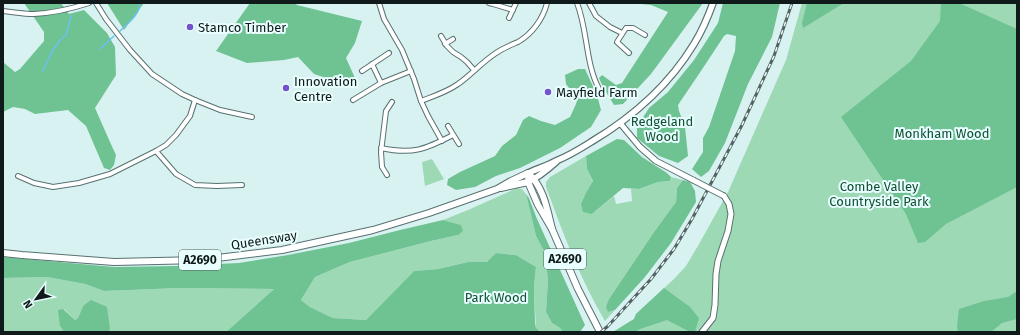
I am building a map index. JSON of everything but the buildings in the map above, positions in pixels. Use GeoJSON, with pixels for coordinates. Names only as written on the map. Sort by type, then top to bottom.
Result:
{"type":"FeatureCollection","features":[{"type":"Feature","properties":{"kind":"main road","name":"Queensway"},"geometry":{"type":"LineString","coordinates":[[497,189],[528,173],[556,162],[586,145],[620,123],[643,105],[670,77],[694,44],[713,3]]}},
{"type":"Feature","properties":{"kind":"main road","name":"Queensway"},"geometry":{"type":"LineString","coordinates":[[3,253],[114,262],[201,260],[282,250],[373,230],[436,211],[497,189],[528,182],[535,179],[556,162]]}},
{"type":"Feature","properties":{"kind":"main road","name":"A2690"},"geometry":{"type":"LineString","coordinates":[[528,173],[535,179],[542,193],[552,229]]}},
{"type":"Feature","properties":{"kind":"main road"},"geometry":{"type":"LineString","coordinates":[[528,173],[528,182]]}},
{"type":"Feature","properties":{"kind":"main road","name":"A2690"},"geometry":{"type":"LineString","coordinates":[[528,182],[538,205],[552,229],[578,290],[600,332]]}},
{"type":"Feature","properties":{"kind":"street"},"geometry":{"type":"LineString","coordinates":[[3,11],[33,14],[46,13],[89,3]]}},
{"type":"Feature","properties":{"kind":"street"},"geometry":{"type":"LineString","coordinates":[[96,3],[106,20],[152,74],[182,94],[195,100],[220,110],[252,117]]}},
{"type":"Feature","properties":{"kind":"street"},"geometry":{"type":"LineString","coordinates":[[379,3],[384,19],[402,50],[421,101],[442,141]]}},
{"type":"Feature","properties":{"kind":"street"},"geometry":{"type":"LineString","coordinates":[[488,3],[513,10]]}},
{"type":"Feature","properties":{"kind":"street"},"geometry":{"type":"LineString","coordinates":[[509,18],[516,3]]}},
{"type":"Feature","properties":{"kind":"street"},"geometry":{"type":"LineString","coordinates":[[421,101],[440,94],[457,85],[497,52],[520,41],[528,35],[545,10],[547,3]]}},
{"type":"Feature","properties":{"kind":"street"},"geometry":{"type":"LineString","coordinates":[[577,3],[583,22],[594,79],[599,89]]}},
{"type":"Feature","properties":{"kind":"street"},"geometry":{"type":"LineString","coordinates":[[589,3],[596,16],[610,27],[622,33]]}},
{"type":"Feature","properties":{"kind":"street"},"geometry":{"type":"LineString","coordinates":[[629,53],[617,42],[626,28],[633,28],[645,35]]}},
{"type":"Feature","properties":{"kind":"street"},"geometry":{"type":"LineString","coordinates":[[441,36],[445,44],[467,62],[474,70]]}},
{"type":"Feature","properties":{"kind":"street"},"geometry":{"type":"LineString","coordinates":[[445,44],[453,39]]}},
{"type":"Feature","properties":{"kind":"street"},"geometry":{"type":"LineString","coordinates":[[362,71],[385,53]]}},
{"type":"Feature","properties":{"kind":"street"},"geometry":{"type":"LineString","coordinates":[[372,64],[381,83]]}},
{"type":"Feature","properties":{"kind":"street"},"geometry":{"type":"LineString","coordinates":[[353,100],[381,83],[411,71]]}},
{"type":"Feature","properties":{"kind":"street"},"geometry":{"type":"LineString","coordinates":[[18,176],[34,183],[53,187],[79,183],[110,174],[156,152],[166,145],[176,135],[190,116],[195,100]]}},
{"type":"Feature","properties":{"kind":"street"},"geometry":{"type":"LineString","coordinates":[[386,175],[382,167],[382,148],[386,112],[392,102]]}},
{"type":"Feature","properties":{"kind":"street"},"geometry":{"type":"LineString","coordinates":[[620,123],[640,147],[656,161],[724,196],[729,204],[732,214],[718,261],[713,318],[702,332]]}},
{"type":"Feature","properties":{"kind":"street"},"geometry":{"type":"LineString","coordinates":[[448,126],[459,144]]}},
{"type":"Feature","properties":{"kind":"street"},"geometry":{"type":"LineString","coordinates":[[382,148],[406,152],[423,149],[454,135]]}},
{"type":"Feature","properties":{"kind":"street"},"geometry":{"type":"LineString","coordinates":[[156,152],[176,174],[195,185],[242,185]]}},
{"type":"Feature","properties":{"kind":"green space"},"geometry":{"type":"Polygon","coordinates":[[[24,3],[61,3],[69,14],[84,10],[107,33],[115,47],[116,75],[95,108],[116,155],[114,165],[110,170],[104,168],[86,126],[68,110],[35,114],[25,109],[13,107],[3,112],[3,62],[15,72],[20,69],[44,41],[44,32],[24,3]]]}},
{"type":"Feature","properties":{"kind":"green space"},"geometry":{"type":"Polygon","coordinates":[[[107,3],[144,3],[124,30],[107,3]]]}},
{"type":"Feature","properties":{"kind":"green space"},"geometry":{"type":"Polygon","coordinates":[[[250,3],[295,3],[297,5],[362,21],[355,43],[346,58],[355,78],[335,81],[314,74],[298,57],[284,60],[247,63],[216,51],[250,3]]]}},
{"type":"Feature","properties":{"kind":"green space"},"geometry":{"type":"Polygon","coordinates":[[[632,3],[703,3],[651,74],[623,104],[614,105],[599,78],[602,75],[616,85],[622,83],[668,12],[651,5],[632,3]]]}},
{"type":"Feature","properties":{"kind":"green space","name":"Redgeland Wood"},"geometry":{"type":"Polygon","coordinates":[[[723,3],[780,3],[772,37],[748,84],[725,143],[709,171],[701,177],[692,169],[703,152],[703,138],[709,127],[735,51],[736,36],[727,34],[724,36],[678,105],[685,127],[688,156],[678,163],[659,156],[637,138],[637,127],[649,108],[668,92],[694,60],[718,23],[723,3]]]}},
{"type":"Feature","properties":{"kind":"green space","name":"Combe Valley Countryside Park"},"geometry":{"type":"Polygon","coordinates":[[[802,3],[1017,3],[1017,332],[613,332],[634,319],[636,314],[674,279],[686,266],[699,244],[728,192],[786,60],[802,3]]]}},
{"type":"Feature","properties":{"kind":"green space"},"geometry":{"type":"Polygon","coordinates":[[[807,3],[844,3],[803,28],[802,23],[807,3]]]}},
{"type":"Feature","properties":{"kind":"green space","name":"Monkham Wood"},"geometry":{"type":"Polygon","coordinates":[[[941,3],[959,3],[1017,29],[1017,187],[946,224],[925,242],[918,243],[906,214],[841,117],[911,61],[940,21],[941,3]]]}},
{"type":"Feature","properties":{"kind":"green space"},"geometry":{"type":"Polygon","coordinates":[[[578,69],[585,69],[597,95],[601,110],[591,127],[560,148],[520,168],[496,176],[475,187],[456,190],[447,185],[448,179],[495,156],[502,146],[516,135],[523,120],[529,116],[555,125],[570,117],[579,94],[576,89],[569,88],[566,84],[565,75],[578,69]]]}},
{"type":"Feature","properties":{"kind":"green space"},"geometry":{"type":"Polygon","coordinates":[[[617,139],[624,140],[642,157],[667,173],[671,177],[670,181],[658,182],[639,189],[623,188],[592,214],[583,212],[581,204],[593,181],[587,169],[586,156],[617,139]]]}},
{"type":"Feature","properties":{"kind":"green space"},"geometry":{"type":"Polygon","coordinates":[[[586,156],[587,169],[593,182],[587,191],[592,214],[614,196],[616,204],[632,201],[631,189],[639,189],[658,182],[670,181],[671,177],[683,180],[677,188],[676,202],[609,299],[608,312],[615,310],[605,321],[580,272],[546,187],[546,182],[550,177],[586,156]]]}},
{"type":"Feature","properties":{"kind":"green space"},"geometry":{"type":"Polygon","coordinates":[[[432,159],[444,179],[425,186],[422,162],[432,159]]]}},
{"type":"Feature","properties":{"kind":"green space"},"geometry":{"type":"Polygon","coordinates":[[[683,180],[690,182],[695,191],[696,202],[671,243],[645,277],[615,310],[608,312],[606,307],[609,299],[676,202],[677,188],[683,180]]]}},
{"type":"Feature","properties":{"kind":"green space"},"geometry":{"type":"Polygon","coordinates":[[[517,188],[522,189],[526,194],[536,236],[545,253],[548,280],[546,312],[552,323],[563,332],[540,332],[536,329],[534,286],[536,267],[516,255],[496,253],[488,262],[468,262],[438,269],[414,271],[366,320],[333,318],[310,307],[301,300],[315,277],[350,262],[458,235],[461,225],[443,220],[517,188]]]}},
{"type":"Feature","properties":{"kind":"green space"},"geometry":{"type":"Polygon","coordinates":[[[526,194],[585,325],[580,332],[563,332],[552,323],[546,312],[548,280],[545,253],[536,236],[526,194]]]}},
{"type":"Feature","properties":{"kind":"green space","name":"Park Wood"},"geometry":{"type":"Polygon","coordinates":[[[443,220],[461,225],[463,231],[458,235],[350,262],[315,277],[301,300],[310,307],[333,318],[366,320],[414,271],[438,269],[468,262],[487,262],[496,253],[516,255],[536,267],[534,286],[535,323],[536,328],[540,332],[226,332],[274,289],[179,288],[104,291],[85,284],[47,277],[3,278],[3,257],[114,267],[239,263],[349,243],[443,220]]]}},
{"type":"Feature","properties":{"kind":"green space"},"geometry":{"type":"Polygon","coordinates":[[[47,277],[85,284],[104,291],[179,288],[274,289],[226,332],[109,332],[110,329],[83,306],[78,318],[75,320],[64,309],[60,326],[64,332],[3,332],[3,278],[47,277]]]}},
{"type":"Feature","properties":{"kind":"green space"},"geometry":{"type":"Polygon","coordinates":[[[664,288],[690,307],[699,318],[695,332],[690,332],[667,320],[635,332],[613,332],[634,319],[636,314],[664,288]]]}},
{"type":"Feature","properties":{"kind":"green space"},"geometry":{"type":"Polygon","coordinates":[[[1017,291],[1017,319],[1002,323],[991,332],[958,332],[957,326],[959,309],[984,301],[1008,297],[1017,291]]]}},
{"type":"Feature","properties":{"kind":"green space"},"geometry":{"type":"Polygon","coordinates":[[[91,300],[107,307],[110,329],[109,332],[64,332],[60,326],[58,310],[63,309],[75,320],[78,318],[83,306],[91,300]]]}},
{"type":"Feature","properties":{"kind":"waterway"},"geometry":{"type":"LineString","coordinates":[[120,31],[136,14],[140,7],[140,3]]}},
{"type":"Feature","properties":{"kind":"waterway"},"geometry":{"type":"LineString","coordinates":[[43,71],[53,49],[66,35],[71,16]]}},
{"type":"Feature","properties":{"kind":"waterway"},"geometry":{"type":"LineString","coordinates":[[100,49],[114,36]]}},
{"type":"Feature","properties":{"kind":"railway"},"geometry":{"type":"LineString","coordinates":[[601,332],[651,279],[674,249],[692,219],[742,125],[774,56],[792,3]]}},
{"type":"Feature","properties":{"kind":"place","name":"Stamco Timber"},"geometry":{"type":"Point","coordinates":[190,27]}},
{"type":"Feature","properties":{"kind":"place","name":"Innovation Centre"},"geometry":{"type":"Point","coordinates":[286,88]}},
{"type":"Feature","properties":{"kind":"place","name":"Mayfield Farm"},"geometry":{"type":"Point","coordinates":[548,92]}}]}
